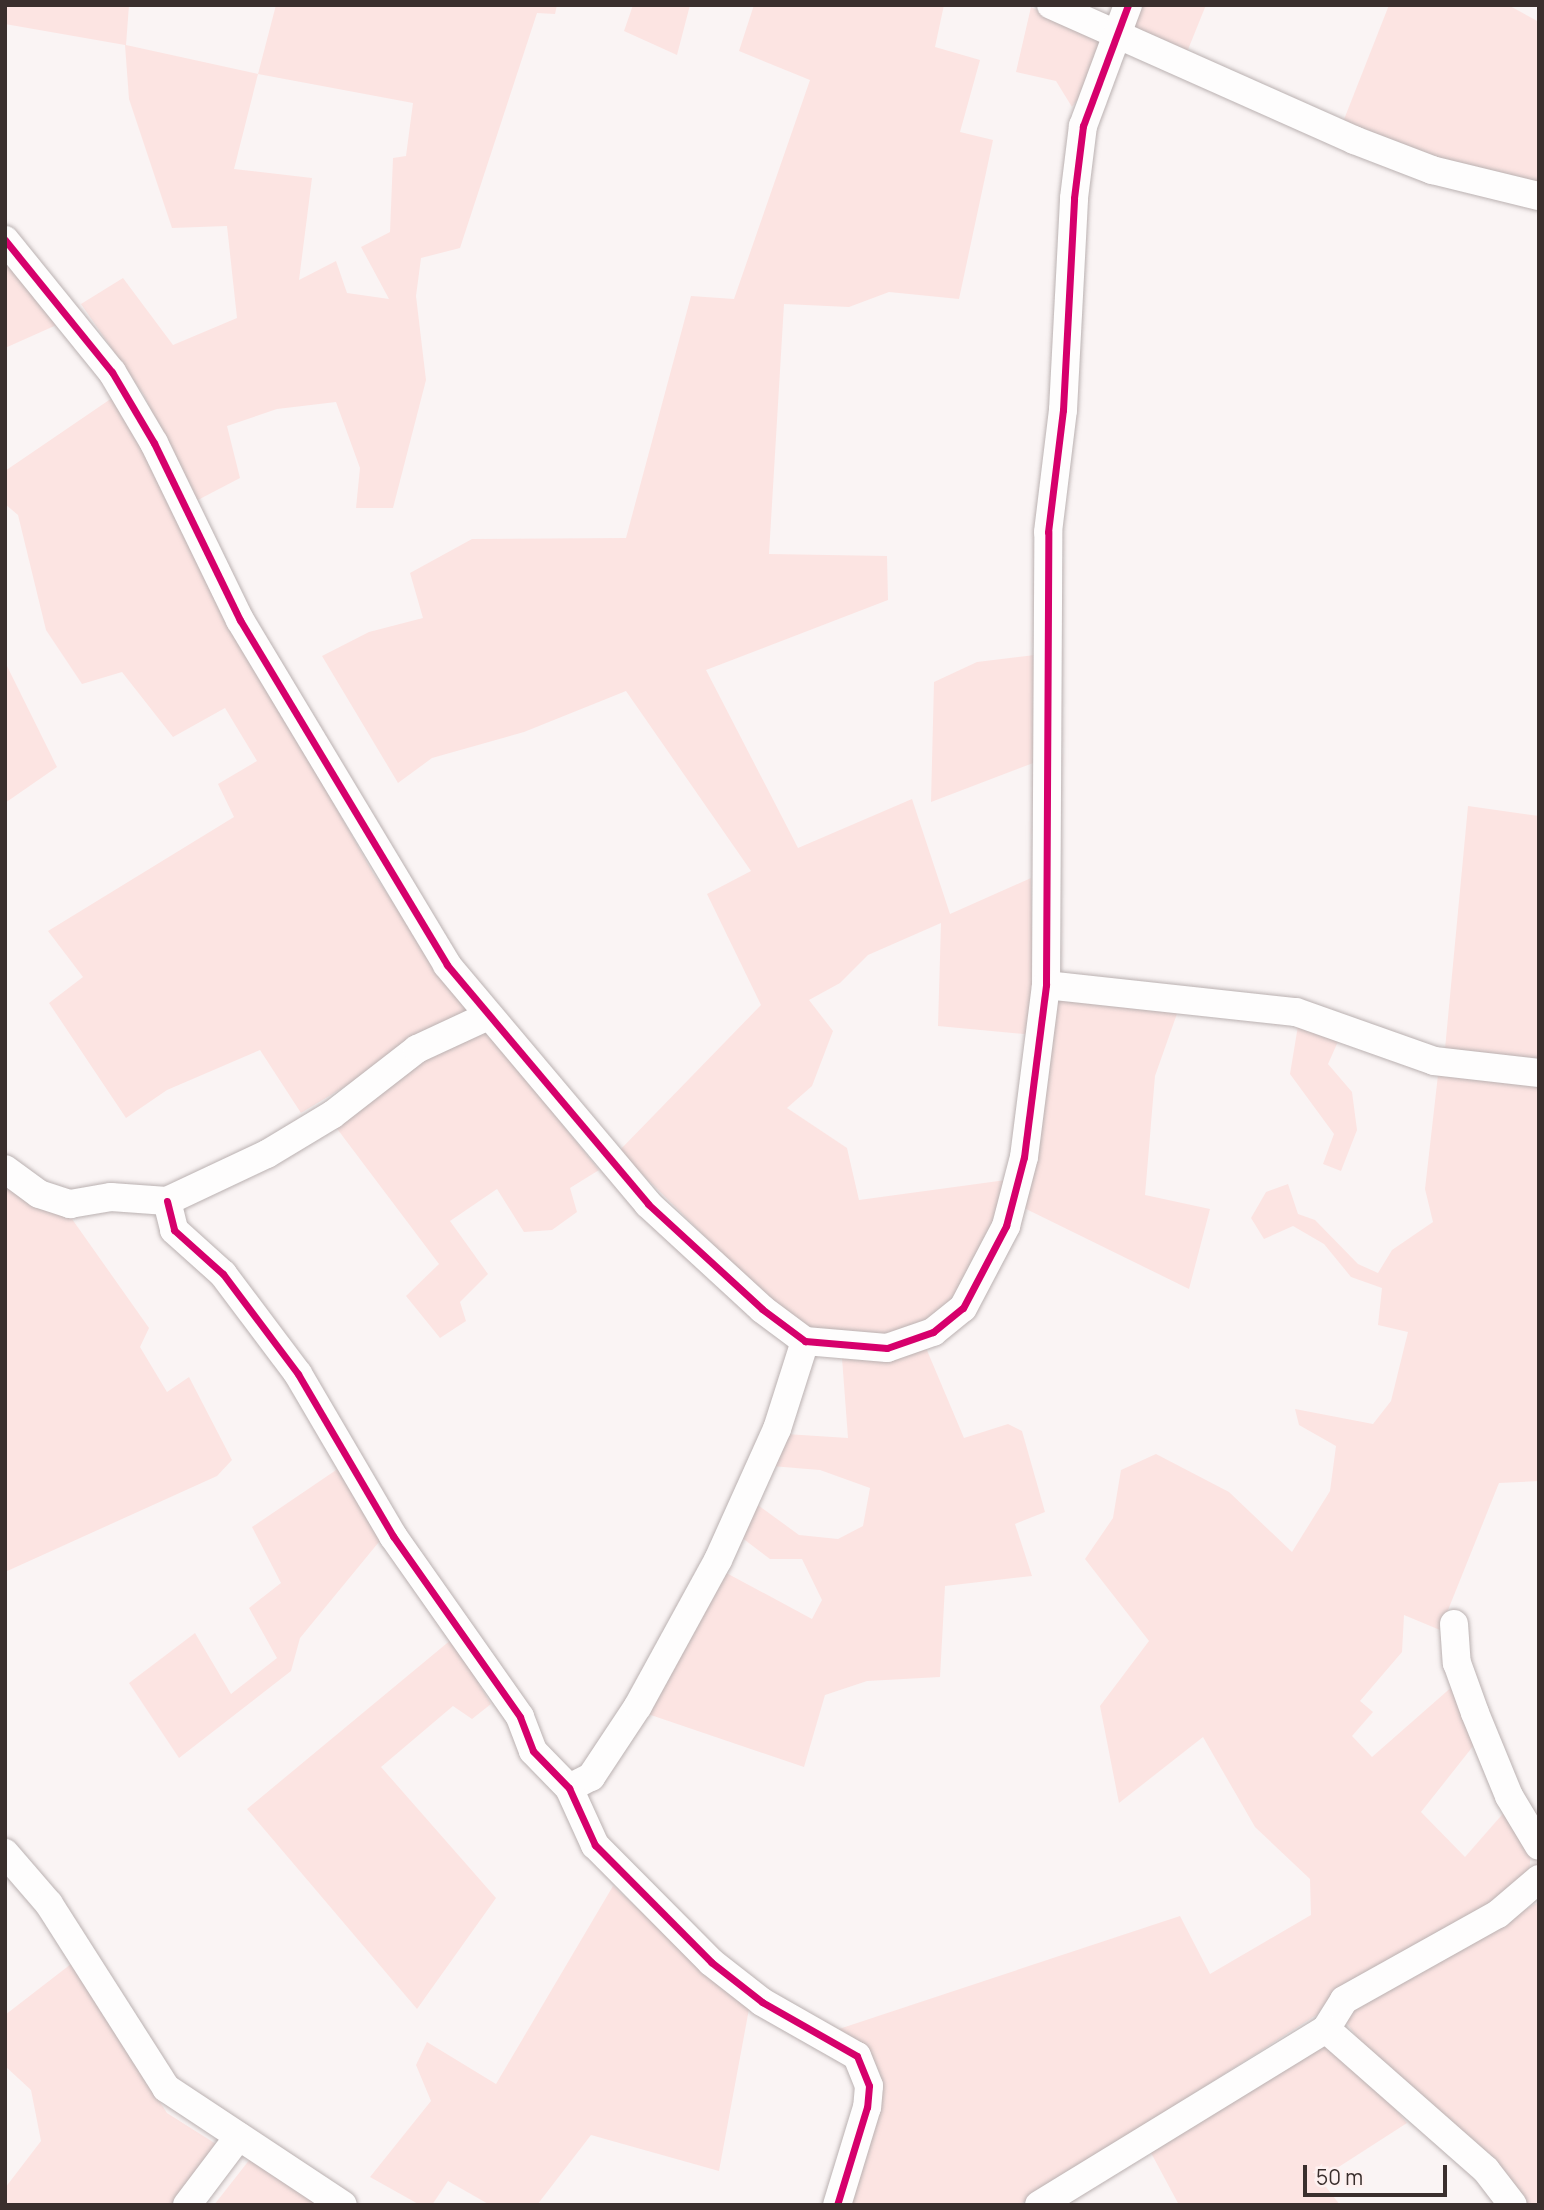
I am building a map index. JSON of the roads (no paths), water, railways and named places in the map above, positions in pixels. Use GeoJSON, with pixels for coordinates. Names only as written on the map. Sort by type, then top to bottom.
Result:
{"type":"FeatureCollection","features":[{"type":"Feature","properties":{"kind":"street"},"geometry":{"type":"LineString","coordinates":[[1051,5],[1114,35],[1432,170],[1539,196]]}},
{"type":"Feature","properties":{"kind":"street"},"geometry":{"type":"LineString","coordinates":[[5,240],[112,372],[240,620],[387,875],[488,1016],[648,1204],[806,1341],[887,1348],[933,1332],[964,1308],[1006,1226],[1024,1157],[1046,985],[1048,533],[1083,126],[1114,35],[1128,5]]}},
{"type":"Feature","properties":{"kind":"street"},"geometry":{"type":"LineString","coordinates":[[1046,985],[1296,1012],[1434,1061],[1539,1073]]}},
{"type":"Feature","properties":{"kind":"street"},"geometry":{"type":"LineString","coordinates":[[5,1169],[39,1194],[70,1204],[130,1196],[167,1201],[267,1154],[332,1115],[417,1049],[488,1016]]}},
{"type":"Feature","properties":{"kind":"street"},"geometry":{"type":"LineString","coordinates":[[167,1201],[174,1230],[223,1275],[268,1330],[349,1454],[393,1536],[520,1717],[533,1751],[569,1788],[596,1845],[669,1923],[762,2002],[857,2056],[866,2070],[867,2108],[837,2205]]}},
{"type":"Feature","properties":{"kind":"street"},"geometry":{"type":"LineString","coordinates":[[569,1788],[591,1777],[638,1706],[718,1560],[777,1429],[806,1341]]}},
{"type":"Feature","properties":{"kind":"street"},"geometry":{"type":"LineString","coordinates":[[1454,1624],[1457,1663],[1475,1713],[1509,1796],[1539,1846]]}},
{"type":"Feature","properties":{"kind":"street"},"geometry":{"type":"LineString","coordinates":[[5,1853],[49,1904],[166,2088],[343,2205]]}},
{"type":"Feature","properties":{"kind":"street"},"geometry":{"type":"LineString","coordinates":[[1039,2205],[1326,2029],[1344,2000],[1498,1913],[1539,1879]]}},
{"type":"Feature","properties":{"kind":"street"},"geometry":{"type":"LineString","coordinates":[[1326,2029],[1486,2170],[1513,2205]]}},
{"type":"Feature","properties":{"kind":"street"},"geometry":{"type":"LineString","coordinates":[[187,2205],[239,2136]]}}]}
